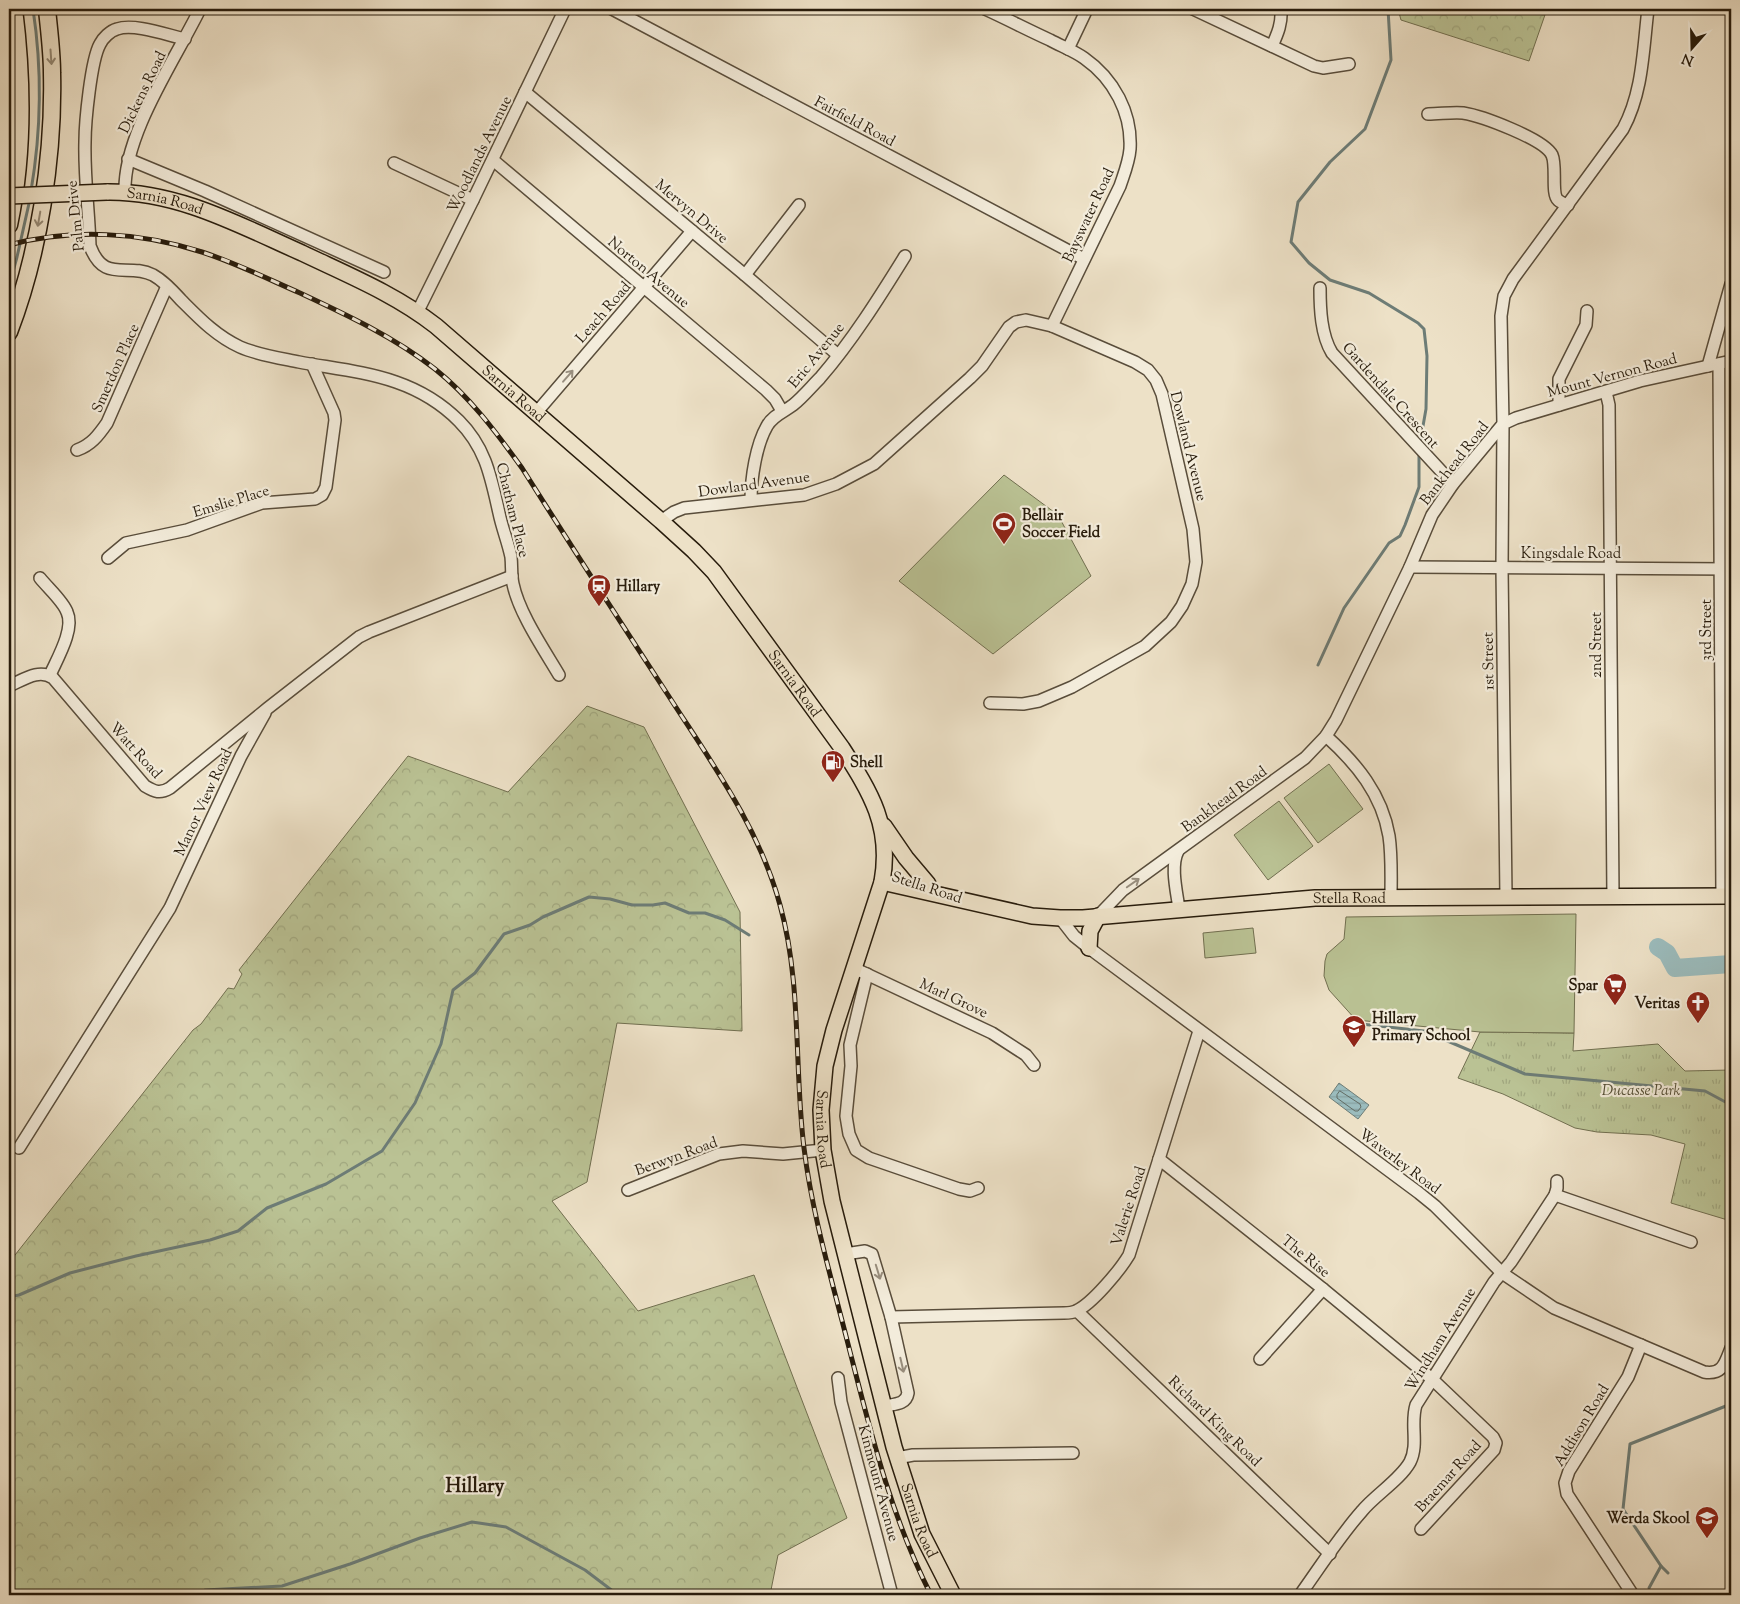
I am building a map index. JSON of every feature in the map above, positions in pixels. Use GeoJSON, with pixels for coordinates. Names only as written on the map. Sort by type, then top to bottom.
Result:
{"type":"FeatureCollection","features":[{"type":"Feature","properties":{"kind":"highway"},"geometry":{"type":"LineString","coordinates":[[9,225],[18,161],[22,112],[14,9]]}},
{"type":"Feature","properties":{"kind":"highway"},"geometry":{"type":"LineString","coordinates":[[9,332],[29,267],[48,164],[52,115],[52,72],[47,9]]}},
{"type":"Feature","properties":{"kind":"main road","name":"Sarnia Road"},"geometry":{"type":"LineString","coordinates":[[9,196],[125,192],[186,203],[218,215],[322,262],[418,311],[694,550],[714,572],[842,748],[861,778],[878,816],[885,846],[882,878],[860,971],[834,1030],[825,1066],[821,1110],[823,1150],[832,1201],[897,1458],[922,1534],[953,1595]]}},
{"type":"Feature","properties":{"kind":"main road"},"geometry":{"type":"LineString","coordinates":[[878,816],[906,858],[928,884]]}},
{"type":"Feature","properties":{"kind":"main road","name":"Stella Road"},"geometry":{"type":"LineString","coordinates":[[882,878],[926,894],[1032,916],[1060,918],[1315,898],[1726,896]]}},
{"type":"Feature","properties":{"kind":"main road","name":"Stella Road"},"geometry":{"type":"LineString","coordinates":[[882,878],[928,884],[970,902]]}},
{"type":"Feature","properties":{"kind":"main road"},"geometry":{"type":"LineString","coordinates":[[1090,948],[1090,931],[1098,916]]}},
{"type":"Feature","properties":{"kind":"street","name":"Dickens Road"},"geometry":{"type":"LineString","coordinates":[[125,192],[128,159],[145,116],[200,9]]}},
{"type":"Feature","properties":{"kind":"street","name":"Woodlands Avenue"},"geometry":{"type":"LineString","coordinates":[[418,311],[565,9]]}},
{"type":"Feature","properties":{"kind":"street","name":"Fairfield Road"},"geometry":{"type":"LineString","coordinates":[[612,9],[1084,259]]}},
{"type":"Feature","properties":{"kind":"street","name":"Bayswater Road"},"geometry":{"type":"LineString","coordinates":[[985,9],[1084,58],[1099,71],[1116,91],[1125,110],[1130,150],[1127,167],[1052,326]]}},
{"type":"Feature","properties":{"kind":"street"},"geometry":{"type":"LineString","coordinates":[[1068,49],[1087,9]]}},
{"type":"Feature","properties":{"kind":"street"},"geometry":{"type":"LineString","coordinates":[[1192,9],[1314,66],[1323,68],[1349,64]]}},
{"type":"Feature","properties":{"kind":"street"},"geometry":{"type":"LineString","coordinates":[[1272,46],[1281,22],[1281,9]]}},
{"type":"Feature","properties":{"kind":"street","name":"Bankhead Road"},"geometry":{"type":"LineString","coordinates":[[1098,916],[1123,890],[1178,852],[1305,758],[1326,736],[1348,698],[1410,567],[1432,515],[1453,484],[1503,424],[1501,316],[1504,296],[1513,279],[1623,129],[1632,112],[1641,74],[1648,9]]}},
{"type":"Feature","properties":{"kind":"street","name":"Palm Drive"},"geometry":{"type":"LineString","coordinates":[[185,39],[130,28],[117,29],[108,34],[100,43],[96,55],[85,141],[90,246],[94,257],[107,268],[150,274],[167,286],[205,324],[230,342],[253,352],[312,364]]}},
{"type":"Feature","properties":{"kind":"street","name":"Mervyn Drive"},"geometry":{"type":"LineString","coordinates":[[525,92],[838,355]]}},
{"type":"Feature","properties":{"kind":"street"},"geometry":{"type":"LineString","coordinates":[[1428,114],[1463,113],[1492,122],[1534,139],[1552,154],[1555,168],[1555,196],[1558,200],[1568,205]]}},
{"type":"Feature","properties":{"kind":"street"},"geometry":{"type":"LineString","coordinates":[[128,159],[205,191],[384,272]]}},
{"type":"Feature","properties":{"kind":"street","name":"Norton Avenue"},"geometry":{"type":"LineString","coordinates":[[492,160],[766,390],[775,399],[782,411]]}},
{"type":"Feature","properties":{"kind":"street"},"geometry":{"type":"LineString","coordinates":[[394,163],[473,200]]}},
{"type":"Feature","properties":{"kind":"street"},"geometry":{"type":"LineString","coordinates":[[745,275],[799,206]]}},
{"type":"Feature","properties":{"kind":"street","name":"Leach Road"},"geometry":{"type":"LineString","coordinates":[[536,413],[692,231]]}},
{"type":"Feature","properties":{"kind":"street"},"geometry":{"type":"LineString","coordinates":[[322,262],[328,247]]}},
{"type":"Feature","properties":{"kind":"street","name":"Eric Avenue"},"geometry":{"type":"LineString","coordinates":[[751,500],[752,480],[762,437],[771,420],[801,398],[838,355],[882,293],[905,256]]}},
{"type":"Feature","properties":{"kind":"street","name":"3rd Street"},"geometry":{"type":"LineString","coordinates":[[1726,896],[1726,569],[1714,365],[1731,284]]}},
{"type":"Feature","properties":{"kind":"street","name":"Smerdon Place"},"geometry":{"type":"LineString","coordinates":[[77,450],[88,446],[98,437],[107,423],[167,286]]}},
{"type":"Feature","properties":{"kind":"street","name":"Gardendale Crescent"},"geometry":{"type":"LineString","coordinates":[[1320,288],[1326,344],[1332,353],[1453,484]]}},
{"type":"Feature","properties":{"kind":"street"},"geometry":{"type":"LineString","coordinates":[[1559,405],[1559,379],[1586,325],[1587,311]]}},
{"type":"Feature","properties":{"kind":"street","name":"Dowland Avenue"},"geometry":{"type":"LineString","coordinates":[[661,521],[684,508],[804,495],[836,484],[859,473],[874,464],[970,378],[982,366],[1009,327],[1016,322],[1026,320],[1052,326],[1135,362],[1148,370],[1156,380],[1162,394],[1193,529],[1196,562],[1192,584],[1182,606],[1171,622],[1145,646],[1072,687],[1038,701],[1023,704],[990,702]]}},
{"type":"Feature","properties":{"kind":"street","name":"Mount Vernon Road"},"geometry":{"type":"LineString","coordinates":[[1503,424],[1516,418],[1640,381],[1731,361]]}},
{"type":"Feature","properties":{"kind":"street","name":"Emslie Place"},"geometry":{"type":"LineString","coordinates":[[108,558],[121,547],[134,541],[187,530],[262,504],[315,499],[322,495],[326,487],[335,420],[332,407],[312,364]]}},
{"type":"Feature","properties":{"kind":"street","name":"Chatham Place"},"geometry":{"type":"LineString","coordinates":[[312,364],[384,378],[414,388],[433,399],[459,421],[474,439],[490,472],[511,557],[512,576],[516,593],[529,623],[559,675]]}},
{"type":"Feature","properties":{"kind":"street","name":"2nd Street"},"geometry":{"type":"LineString","coordinates":[[1606,392],[1609,405],[1613,897]]}},
{"type":"Feature","properties":{"kind":"street","name":"1st Street"},"geometry":{"type":"LineString","coordinates":[[1503,424],[1502,568],[1506,897]]}},
{"type":"Feature","properties":{"kind":"street","name":"Kingsdale Road"},"geometry":{"type":"LineString","coordinates":[[1410,567],[1726,569]]}},
{"type":"Feature","properties":{"kind":"street","name":"Manor View Road"},"geometry":{"type":"LineString","coordinates":[[19,1148],[170,908],[241,756],[268,708],[351,643],[369,632],[512,576]]}},
{"type":"Feature","properties":{"kind":"street"},"geometry":{"type":"LineString","coordinates":[[9,686],[40,673],[50,675],[66,639],[69,620],[67,610],[40,578]]}},
{"type":"Feature","properties":{"kind":"street","name":"Watt Road"},"geometry":{"type":"LineString","coordinates":[[50,675],[145,786],[153,791],[162,793],[268,708]]}},
{"type":"Feature","properties":{"kind":"street"},"geometry":{"type":"LineString","coordinates":[[1326,736],[1358,768],[1380,804],[1389,836],[1391,898]]}},
{"type":"Feature","properties":{"kind":"street","name":"Bankhead Road"},"geometry":{"type":"LineString","coordinates":[[1178,852],[1175,856],[1174,866],[1179,910]]}},
{"type":"Feature","properties":{"kind":"street","name":"Waverley Road"},"geometry":{"type":"LineString","coordinates":[[1060,918],[1074,936],[1199,1031],[1419,1193],[1435,1206],[1502,1273],[1554,1308],[1698,1370],[1715,1372],[1722,1368],[1731,1348]]}},
{"type":"Feature","properties":{"kind":"street"},"geometry":{"type":"LineString","coordinates":[[860,971],[850,1045],[851,1066],[846,1116],[847,1126],[856,1150],[869,1158],[959,1190],[970,1191],[978,1188]]}},
{"type":"Feature","properties":{"kind":"street","name":"Marl Grove"},"geometry":{"type":"LineString","coordinates":[[860,971],[992,1033],[1026,1055],[1034,1065]]}},
{"type":"Feature","properties":{"kind":"street","name":"Valerie Road"},"geometry":{"type":"LineString","coordinates":[[1077,1311],[1092,1299],[1115,1275],[1129,1255],[1199,1031]]}},
{"type":"Feature","properties":{"kind":"street","name":"Berwyn Road"},"geometry":{"type":"LineString","coordinates":[[628,1190],[719,1154],[743,1151],[783,1154],[823,1150]]}},
{"type":"Feature","properties":{"kind":"street","name":"The Rise"},"geometry":{"type":"LineString","coordinates":[[1159,1159],[1323,1289],[1432,1379]]}},
{"type":"Feature","properties":{"kind":"street"},"geometry":{"type":"LineString","coordinates":[[1557,1181],[1554,1196],[1692,1242]]}},
{"type":"Feature","properties":{"kind":"street","name":"Windham Avenue"},"geometry":{"type":"LineString","coordinates":[[1300,1595],[1360,1512],[1410,1462],[1415,1446],[1414,1413],[1432,1379],[1494,1282],[1510,1262],[1554,1196]]}},
{"type":"Feature","properties":{"kind":"street"},"geometry":{"type":"LineString","coordinates":[[846,1254],[865,1251],[872,1254],[891,1317],[908,1393],[904,1403],[884,1406]]}},
{"type":"Feature","properties":{"kind":"street"},"geometry":{"type":"LineString","coordinates":[[1260,1359],[1323,1289]]}},
{"type":"Feature","properties":{"kind":"street"},"geometry":{"type":"LineString","coordinates":[[891,1317],[1064,1314],[1077,1311]]}},
{"type":"Feature","properties":{"kind":"street","name":"Richard King Road"},"geometry":{"type":"LineString","coordinates":[[1077,1311],[1330,1554]]}},
{"type":"Feature","properties":{"kind":"street","name":"Addison Road"},"geometry":{"type":"LineString","coordinates":[[1633,1595],[1567,1494],[1565,1483],[1569,1471],[1628,1377],[1641,1345]]}},
{"type":"Feature","properties":{"kind":"street","name":"Kinmount Avenue"},"geometry":{"type":"LineString","coordinates":[[838,1378],[841,1402],[892,1595]]}},
{"type":"Feature","properties":{"kind":"street","name":"Braemar Road"},"geometry":{"type":"LineString","coordinates":[[1421,1529],[1494,1450],[1496,1444],[1493,1437],[1432,1379]]}},
{"type":"Feature","properties":{"kind":"street"},"geometry":{"type":"LineString","coordinates":[[897,1458],[913,1455],[1073,1453]]}},
{"type":"Feature","properties":{"kind":"green space"},"geometry":{"type":"Polygon","coordinates":[[[1398,9],[1547,9],[1529,61],[1401,20],[1398,9]]]}},
{"type":"Feature","properties":{"kind":"green space","name":"Bellair Soccer Field"},"geometry":{"type":"Polygon","coordinates":[[[1004,475],[1058,515],[1091,576],[993,654],[899,581],[1004,475]]]}},
{"type":"Feature","properties":{"kind":"green space"},"geometry":{"type":"Polygon","coordinates":[[[587,706],[644,727],[740,912],[742,1031],[617,1023],[587,1182],[552,1201],[638,1311],[754,1275],[847,1518],[778,1555],[770,1595],[9,1595],[9,1254],[15,1255],[228,988],[234,989],[242,974],[239,970],[408,756],[508,792],[587,706]]]}},
{"type":"Feature","properties":{"kind":"green space"},"geometry":{"type":"Polygon","coordinates":[[[1329,764],[1363,809],[1318,843],[1284,798],[1329,764]]]}},
{"type":"Feature","properties":{"kind":"green space"},"geometry":{"type":"Polygon","coordinates":[[[1279,801],[1313,846],[1268,880],[1234,835],[1279,801]]]}},
{"type":"Feature","properties":{"kind":"green space"},"geometry":{"type":"Polygon","coordinates":[[[1576,914],[1574,1033],[1480,1032],[1356,1020],[1329,990],[1324,976],[1327,954],[1344,939],[1346,917],[1576,914]]]}},
{"type":"Feature","properties":{"kind":"green space"},"geometry":{"type":"Polygon","coordinates":[[[1253,928],[1256,953],[1205,958],[1203,933],[1253,928]]]}},
{"type":"Feature","properties":{"kind":"green space","name":"Ducasse Park"},"geometry":{"type":"Polygon","coordinates":[[[1480,1032],[1574,1033],[1573,1051],[1658,1044],[1685,1071],[1731,1070],[1731,1221],[1671,1203],[1685,1144],[1651,1135],[1597,1132],[1575,1128],[1503,1094],[1458,1078],[1480,1032]]]}},
{"type":"Feature","properties":{"kind":"water"},"geometry":{"type":"Polygon","coordinates":[[[1339,1083],[1369,1105],[1358,1119],[1329,1097],[1339,1083]]]}},
{"type":"Feature","properties":{"kind":"waterway"},"geometry":{"type":"LineString","coordinates":[[31,191],[37,146],[39,100],[38,54],[33,9]]}},
{"type":"Feature","properties":{"kind":"waterway"},"geometry":{"type":"LineString","coordinates":[[1388,9],[1391,60],[1365,129],[1330,162],[1298,202],[1291,242],[1309,263],[1330,280],[1369,293],[1418,323],[1424,329],[1427,356],[1426,409],[1420,443]]}},
{"type":"Feature","properties":{"kind":"waterway"},"geometry":{"type":"LineString","coordinates":[[9,286],[30,199]]}},
{"type":"Feature","properties":{"kind":"waterway"},"geometry":{"type":"LineString","coordinates":[[1318,665],[1344,608],[1389,543],[1400,536],[1419,487],[1419,452]]}},
{"type":"Feature","properties":{"kind":"waterway"},"geometry":{"type":"LineString","coordinates":[[9,1297],[19,1295],[70,1273],[210,1240],[238,1231],[267,1208],[326,1184],[382,1151],[415,1103],[441,1044],[453,990],[475,973],[504,934],[530,925],[543,917],[589,897],[610,899],[632,905],[665,903],[689,913],[705,913],[725,920],[749,935]]}},
{"type":"Feature","properties":{"kind":"waterway"},"geometry":{"type":"LineString","coordinates":[[1658,947],[1667,953],[1675,968],[1731,964]]}},
{"type":"Feature","properties":{"kind":"waterway"},"geometry":{"type":"LineString","coordinates":[[1352,1023],[1424,1031],[1525,1074],[1705,1091],[1731,1105]]}},
{"type":"Feature","properties":{"kind":"waterway"},"geometry":{"type":"LineString","coordinates":[[1668,1573],[1661,1566],[1623,1509],[1630,1444],[1731,1404]]}},
{"type":"Feature","properties":{"kind":"waterway"},"geometry":{"type":"LineString","coordinates":[[197,1595],[205,1590],[282,1586],[472,1522],[506,1527],[585,1570],[618,1595]]}},
{"type":"Feature","properties":{"kind":"waterway"},"geometry":{"type":"LineString","coordinates":[[1649,1588],[1661,1566]]}},
{"type":"Feature","properties":{"kind":"railway"},"geometry":{"type":"LineString","coordinates":[[9,245],[57,236],[81,234],[130,237],[178,245],[252,271],[353,318],[419,357],[460,391],[492,428],[522,468],[717,770],[747,822],[771,876],[780,905],[792,965],[801,1118],[807,1172],[817,1221],[882,1470],[903,1533],[931,1595]]}},
{"type":"Feature","properties":{"kind":"place","name":"Bellair Soccer Field"},"geometry":{"type":"Point","coordinates":[1004,545]}},
{"type":"Feature","properties":{"kind":"place","name":"Hillary"},"geometry":{"type":"Point","coordinates":[599,607]}},
{"type":"Feature","properties":{"kind":"place","name":"Shell"},"geometry":{"type":"Point","coordinates":[833,783]}},
{"type":"Feature","properties":{"kind":"place","name":"Spar"},"geometry":{"type":"Point","coordinates":[1615,1006]}},
{"type":"Feature","properties":{"kind":"place","name":"Veritas"},"geometry":{"type":"Point","coordinates":[1698,1024]}},
{"type":"Feature","properties":{"kind":"place","name":"Hillary Primary School"},"geometry":{"type":"Point","coordinates":[1354,1048]}},
{"type":"Feature","properties":{"kind":"place","name":"Werda Skool"},"geometry":{"type":"Point","coordinates":[1707,1539]}},
{"type":"Feature","properties":{"kind":"district","name":"Hillary"},"geometry":{"type":"Point","coordinates":[475,1485]}}]}
